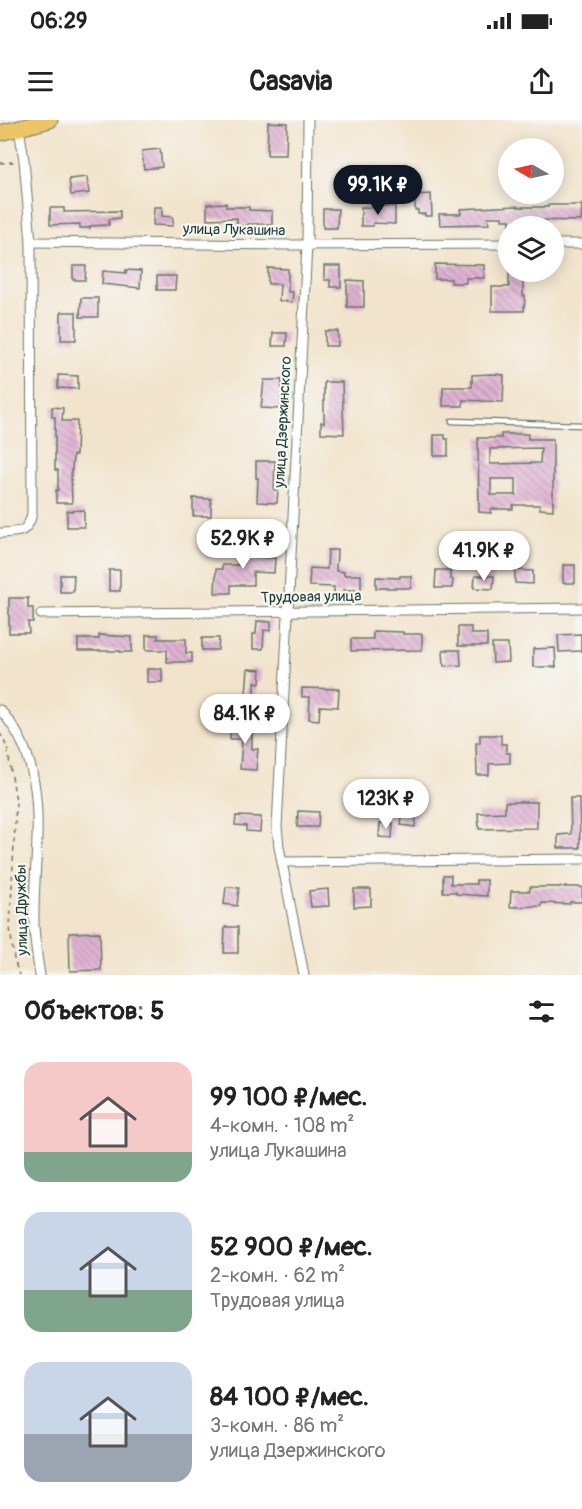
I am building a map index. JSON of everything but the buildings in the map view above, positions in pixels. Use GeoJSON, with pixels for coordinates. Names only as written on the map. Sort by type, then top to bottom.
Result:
{"type":"FeatureCollection","features":[{"type":"Feature","properties":{"kind":"main road"},"geometry":{"type":"LineString","coordinates":[[0,133],[50,120]]}},
{"type":"Feature","properties":{"kind":"street","name":"улица Дзержинского"},"geometry":{"type":"LineString","coordinates":[[304,975],[279,847],[278,826],[307,245],[308,120]]}},
{"type":"Feature","properties":{"kind":"street"},"geometry":{"type":"LineString","coordinates":[[0,533],[20,532],[27,528],[32,513],[31,242],[19,128]]}},
{"type":"Feature","properties":{"kind":"street","name":"улица Лукашина"},"geometry":{"type":"LineString","coordinates":[[31,242],[498,244]]}},
{"type":"Feature","properties":{"kind":"street"},"geometry":{"type":"LineString","coordinates":[[564,244],[582,244]]}},
{"type":"Feature","properties":{"kind":"street","name":"Трудовая улица"},"geometry":{"type":"LineString","coordinates":[[41,614],[582,608]]}},
{"type":"Feature","properties":{"kind":"street","name":"улица Дружбы"},"geometry":{"type":"LineString","coordinates":[[0,710],[15,729],[27,751],[36,786],[37,854],[34,921],[40,975]]}},
{"type":"Feature","properties":{"kind":"street"},"geometry":{"type":"LineString","coordinates":[[282,862],[582,859]]}},
{"type":"Feature","properties":{"kind":"lane"},"geometry":{"type":"LineString","coordinates":[[452,421],[582,424]]}},
{"type":"Feature","properties":{"kind":"path"},"geometry":{"type":"LineString","coordinates":[[0,164],[24,160]]}},
{"type":"Feature","properties":{"kind":"path"},"geometry":{"type":"LineString","coordinates":[[0,734],[7,747],[16,801],[10,928],[14,959],[19,975]]}}]}
